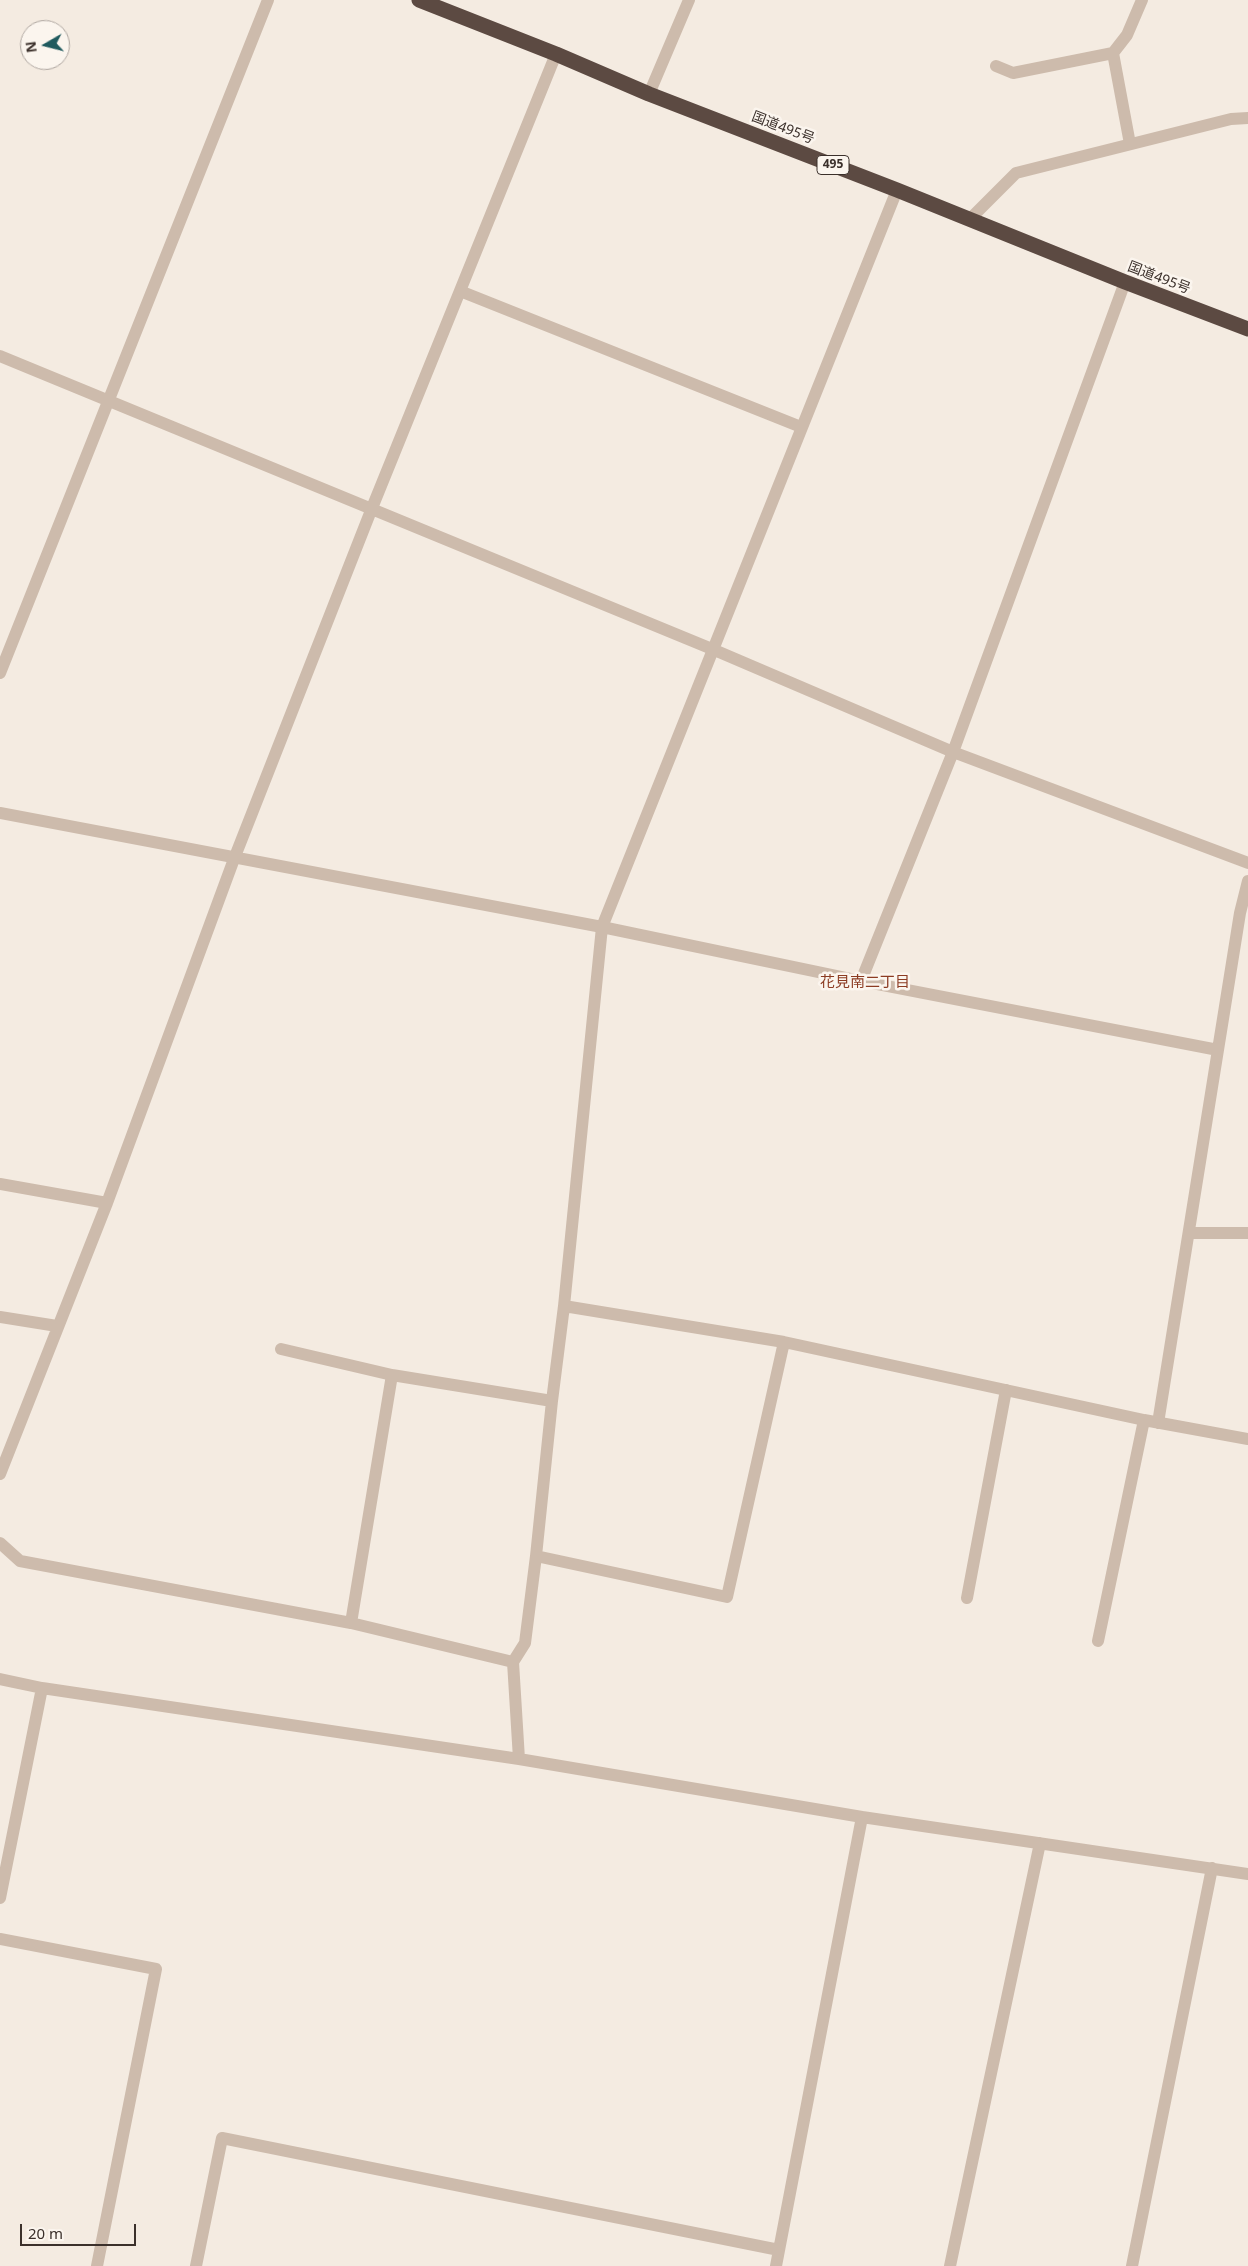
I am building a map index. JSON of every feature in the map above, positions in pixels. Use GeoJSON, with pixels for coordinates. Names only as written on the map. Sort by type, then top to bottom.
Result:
{"type":"FeatureCollection","features":[{"type":"Feature","properties":{"kind":"highway","name":"国道495号"},"geometry":{"type":"LineString","coordinates":[[419,0],[556,54],[649,94],[1248,329]]}},
{"type":"Feature","properties":{"kind":"street"},"geometry":{"type":"LineString","coordinates":[[0,673],[268,0]]}},
{"type":"Feature","properties":{"kind":"street"},"geometry":{"type":"LineString","coordinates":[[649,94],[689,0]]}},
{"type":"Feature","properties":{"kind":"street"},"geometry":{"type":"LineString","coordinates":[[996,66],[1013,73],[1113,52],[1127,35],[1142,0]]}},
{"type":"Feature","properties":{"kind":"street"},"geometry":{"type":"LineString","coordinates":[[1113,52],[1130,144]]}},
{"type":"Feature","properties":{"kind":"street"},"geometry":{"type":"LineString","coordinates":[[0,1474],[107,1203],[234,859],[372,508],[556,54]]}},
{"type":"Feature","properties":{"kind":"street"},"geometry":{"type":"LineString","coordinates":[[970,219],[1016,173],[1231,118],[1248,118]]}},
{"type":"Feature","properties":{"kind":"street"},"geometry":{"type":"LineString","coordinates":[[519,1759],[513,1662],[525,1643],[536,1556],[564,1306],[602,927],[897,190]]}},
{"type":"Feature","properties":{"kind":"street"},"geometry":{"type":"LineString","coordinates":[[861,981],[953,752],[1125,282]]}},
{"type":"Feature","properties":{"kind":"street"},"geometry":{"type":"LineString","coordinates":[[460,291],[801,427]]}},
{"type":"Feature","properties":{"kind":"street"},"geometry":{"type":"LineString","coordinates":[[0,356],[712,649],[953,752],[1248,863]]}},
{"type":"Feature","properties":{"kind":"street"},"geometry":{"type":"LineString","coordinates":[[0,813],[234,859],[602,927],[861,981],[1218,1050]]}},
{"type":"Feature","properties":{"kind":"street"},"geometry":{"type":"LineString","coordinates":[[1158,1423],[1240,913],[1248,881]]}},
{"type":"Feature","properties":{"kind":"street"},"geometry":{"type":"LineString","coordinates":[[0,1184],[107,1203]]}},
{"type":"Feature","properties":{"kind":"street"},"geometry":{"type":"LineString","coordinates":[[1189,1233],[1248,1233]]}},
{"type":"Feature","properties":{"kind":"street"},"geometry":{"type":"LineString","coordinates":[[564,1306],[784,1342],[1158,1423],[1248,1439]]}},
{"type":"Feature","properties":{"kind":"street"},"geometry":{"type":"LineString","coordinates":[[0,1316],[57,1326]]}},
{"type":"Feature","properties":{"kind":"street"},"geometry":{"type":"LineString","coordinates":[[536,1556],[727,1597],[784,1342]]}},
{"type":"Feature","properties":{"kind":"street"},"geometry":{"type":"LineString","coordinates":[[281,1349],[392,1375],[552,1401]]}},
{"type":"Feature","properties":{"kind":"street"},"geometry":{"type":"LineString","coordinates":[[351,1623],[392,1375]]}},
{"type":"Feature","properties":{"kind":"street"},"geometry":{"type":"LineString","coordinates":[[967,1598],[1006,1390]]}},
{"type":"Feature","properties":{"kind":"street"},"geometry":{"type":"LineString","coordinates":[[1098,1641],[1144,1420]]}},
{"type":"Feature","properties":{"kind":"street"},"geometry":{"type":"LineString","coordinates":[[0,1543],[20,1561],[351,1623],[513,1662]]}},
{"type":"Feature","properties":{"kind":"street"},"geometry":{"type":"LineString","coordinates":[[0,1679],[42,1688],[519,1759],[862,1817],[1248,1874]]}},
{"type":"Feature","properties":{"kind":"street"},"geometry":{"type":"LineString","coordinates":[[0,1898],[42,1688]]}},
{"type":"Feature","properties":{"kind":"street"},"geometry":{"type":"LineString","coordinates":[[776,2266],[862,1817]]}},
{"type":"Feature","properties":{"kind":"street"},"geometry":{"type":"LineString","coordinates":[[950,2266],[1040,1843]]}},
{"type":"Feature","properties":{"kind":"street"},"geometry":{"type":"LineString","coordinates":[[1132,2266],[1212,1868]]}},
{"type":"Feature","properties":{"kind":"street"},"geometry":{"type":"LineString","coordinates":[[0,1939],[156,1968],[97,2266]]}},
{"type":"Feature","properties":{"kind":"street"},"geometry":{"type":"LineString","coordinates":[[196,2266],[222,2138],[779,2250]]}},
{"type":"Feature","properties":{"kind":"district","name":"花見南二丁目"},"geometry":{"type":"Point","coordinates":[865,983]}}]}
